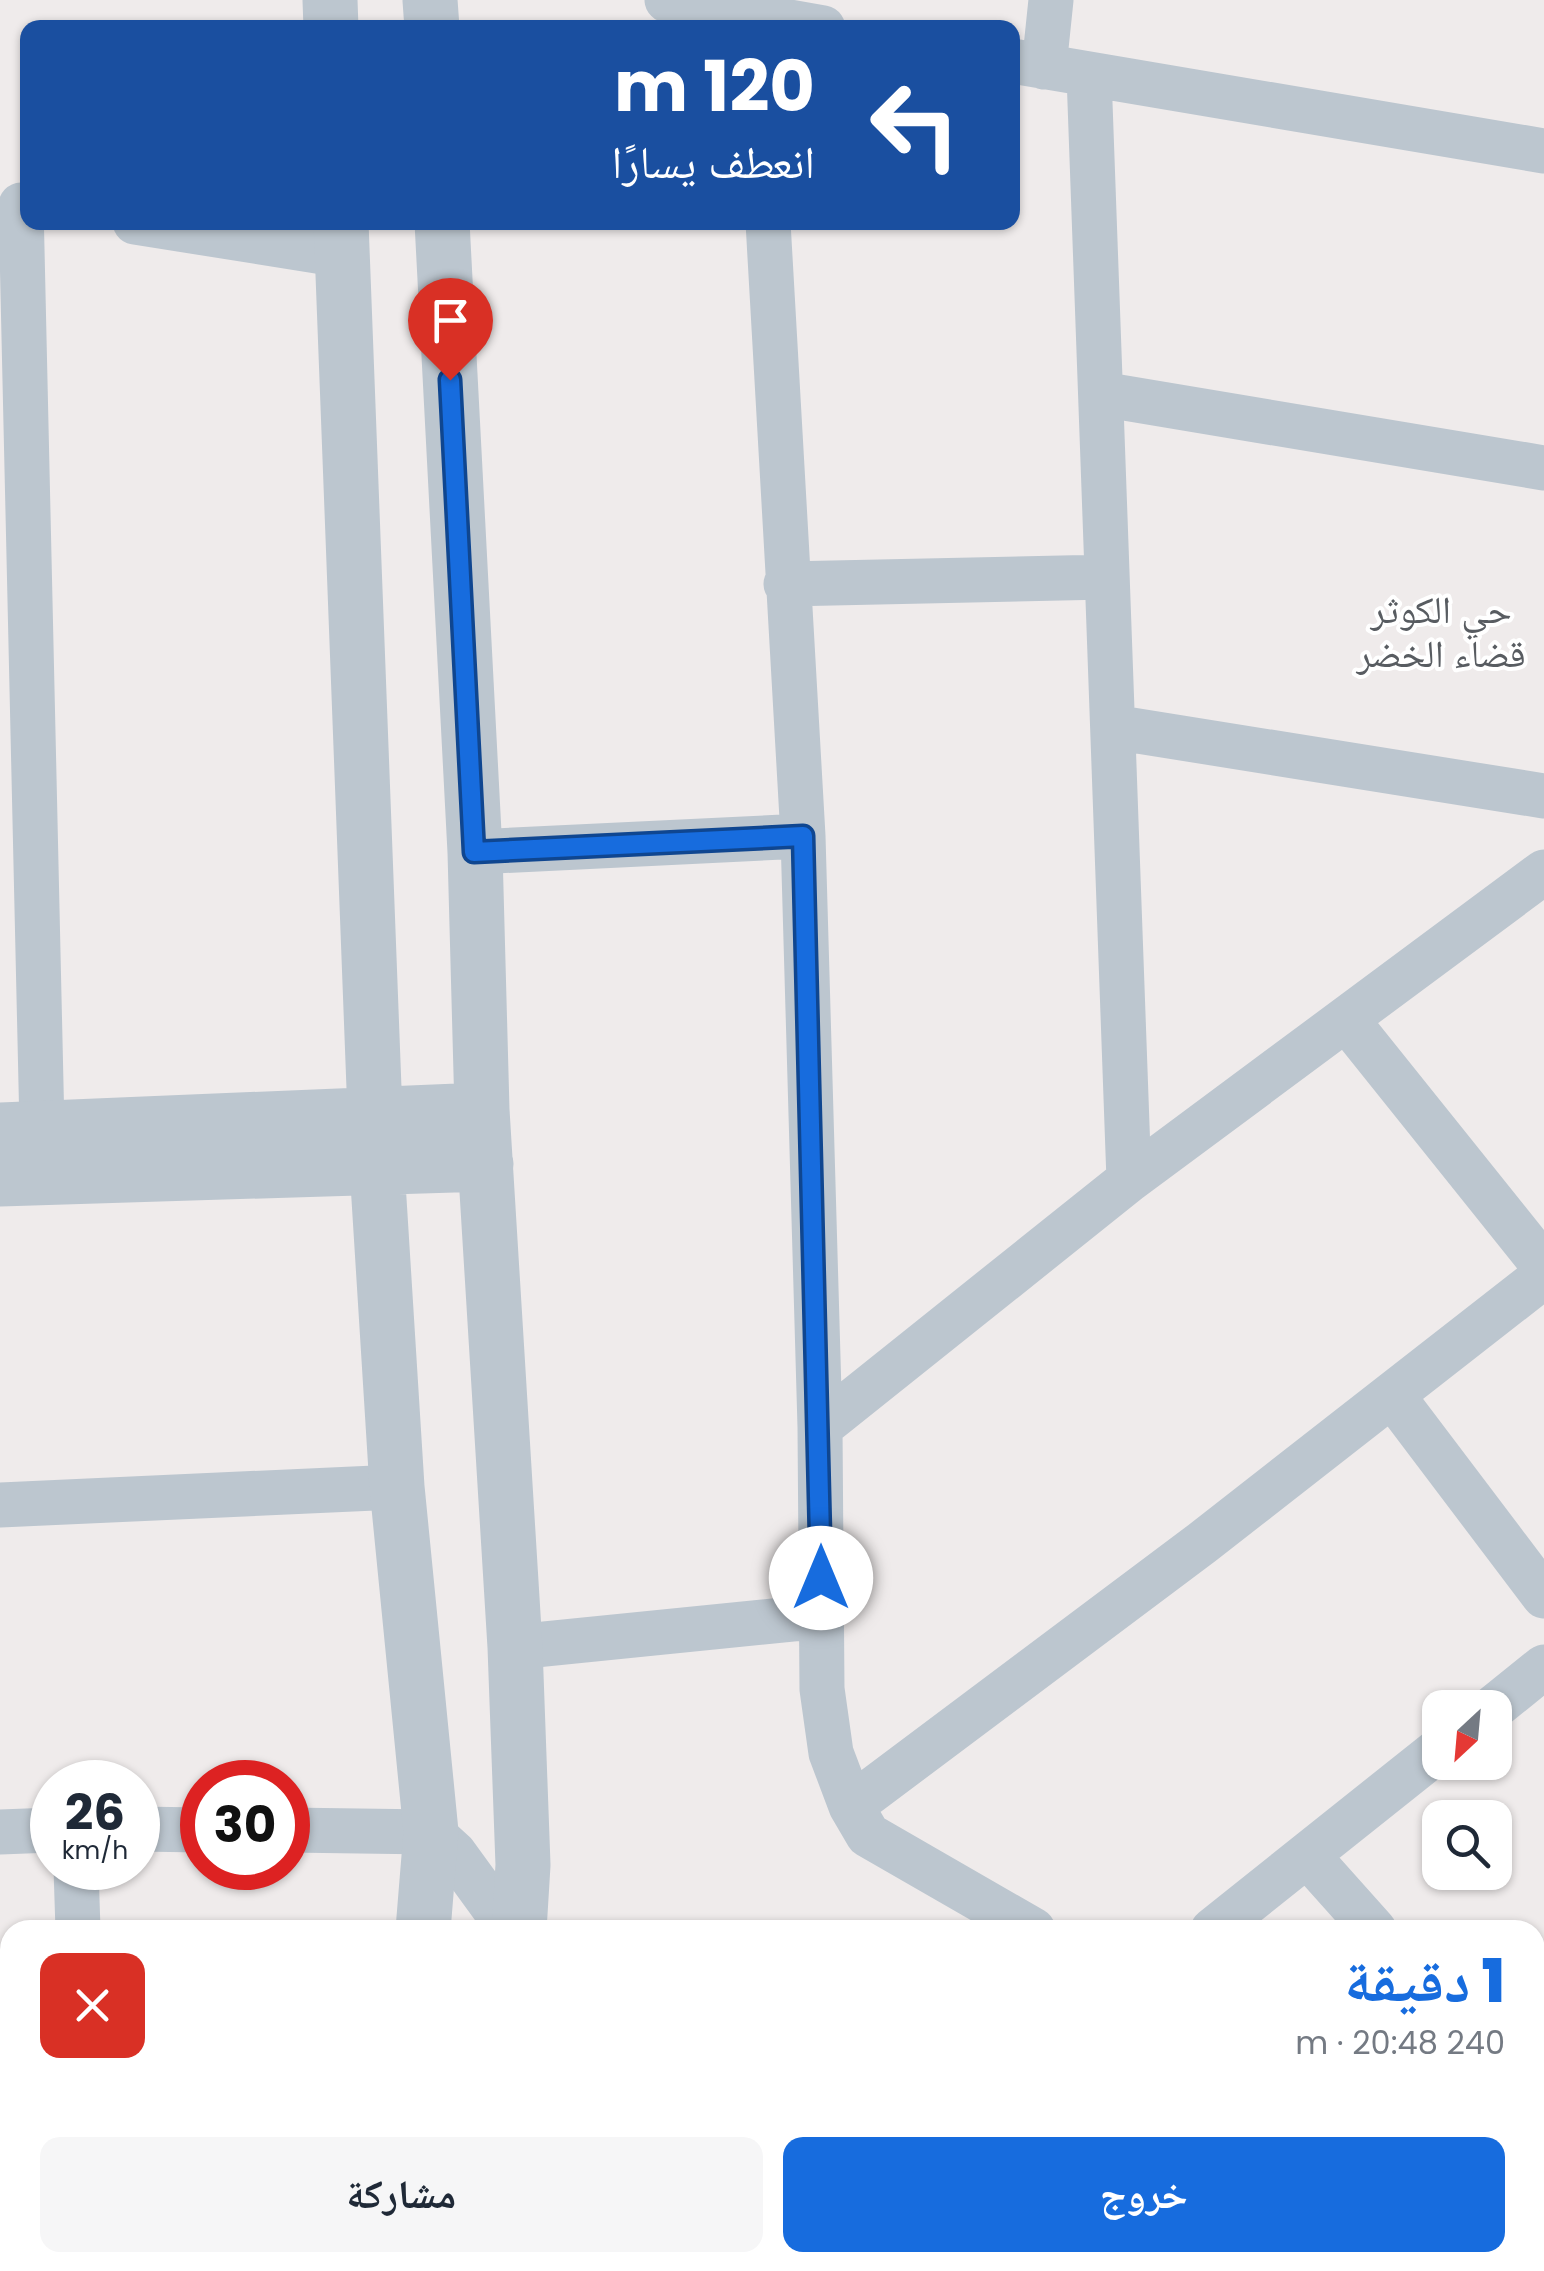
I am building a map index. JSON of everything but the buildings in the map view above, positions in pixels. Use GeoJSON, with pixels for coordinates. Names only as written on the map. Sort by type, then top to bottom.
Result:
{"type":"FeatureCollection","features":[{"type":"Feature","properties":{"kind":"street"},"geometry":{"type":"LineString","coordinates":[[666,0],[749,20]]}},
{"type":"Feature","properties":{"kind":"street"},"geometry":{"type":"LineString","coordinates":[[1052,0],[1028,64],[1544,151]]}},
{"type":"Feature","properties":{"kind":"street"},"geometry":{"type":"LineString","coordinates":[[1090,75],[1129,1180]]}},
{"type":"Feature","properties":{"kind":"street"},"geometry":{"type":"LineString","coordinates":[[16,204],[21,1129],[482,1110]]}},
{"type":"Feature","properties":{"kind":"street"},"geometry":{"type":"LineString","coordinates":[[232,230],[342,239],[374,1114],[397,1488],[431,1832],[425,1920]]}},
{"type":"Feature","properties":{"kind":"street"},"geometry":{"type":"LineString","coordinates":[[442,230],[475,852],[482,1110],[515,1647],[522,1865],[519,1920]]}},
{"type":"Feature","properties":{"kind":"street"},"geometry":{"type":"LineString","coordinates":[[768,230],[803,836],[820,1427],[822,1688],[831,1752],[851,1806],[868,1835],[1015,1920]]}},
{"type":"Feature","properties":{"kind":"street"},"geometry":{"type":"LineString","coordinates":[[1101,394],[1544,468]]}},
{"type":"Feature","properties":{"kind":"street"},"geometry":{"type":"LineString","coordinates":[[786,584],[1108,577]]}},
{"type":"Feature","properties":{"kind":"street"},"geometry":{"type":"LineString","coordinates":[[1113,727],[1544,796]]}},
{"type":"Feature","properties":{"kind":"street"},"geometry":{"type":"LineString","coordinates":[[475,852],[803,836]]}},
{"type":"Feature","properties":{"kind":"street"},"geometry":{"type":"LineString","coordinates":[[820,1427],[1129,1180],[1544,872]]}},
{"type":"Feature","properties":{"kind":"street"},"geometry":{"type":"LineString","coordinates":[[1346,1018],[1544,1266]]}},
{"type":"Feature","properties":{"kind":"street"},"geometry":{"type":"LineString","coordinates":[[0,1179],[486,1164]]}},
{"type":"Feature","properties":{"kind":"street"},"geometry":{"type":"LineString","coordinates":[[851,1806],[1544,1276]]}},
{"type":"Feature","properties":{"kind":"street"},"geometry":{"type":"LineString","coordinates":[[1392,1396],[1544,1596]]}},
{"type":"Feature","properties":{"kind":"street"},"geometry":{"type":"LineString","coordinates":[[0,1505],[397,1488]]}},
{"type":"Feature","properties":{"kind":"street"},"geometry":{"type":"LineString","coordinates":[[515,1647],[822,1616]]}},
{"type":"Feature","properties":{"kind":"street"},"geometry":{"type":"LineString","coordinates":[[1512,1693],[1544,1667]]}},
{"type":"Feature","properties":{"kind":"street"},"geometry":{"type":"LineString","coordinates":[[1225,1920],[1422,1764]]}},
{"type":"Feature","properties":{"kind":"street"},"geometry":{"type":"LineString","coordinates":[[310,1830],[431,1832],[454,1853],[503,1920]]}},
{"type":"Feature","properties":{"kind":"street"},"geometry":{"type":"LineString","coordinates":[[0,1832],[30,1831]]}},
{"type":"Feature","properties":{"kind":"street"},"geometry":{"type":"LineString","coordinates":[[1307,1855],[1365,1920]]}},
{"type":"Feature","properties":{"kind":"street"},"geometry":{"type":"LineString","coordinates":[[77,1890],[78,1920]]}},
{"type":"Feature","properties":{"kind":"district","name":"حي الكوثر قضاء الخضر"},"geometry":{"type":"Point","coordinates":[1441,632]}},
{"type":"Feature","properties":{"kind":"route"},"geometry":{"type":"LineString","coordinates":[[450,380],[474,852],[803,836],[821,1578]]}}]}
